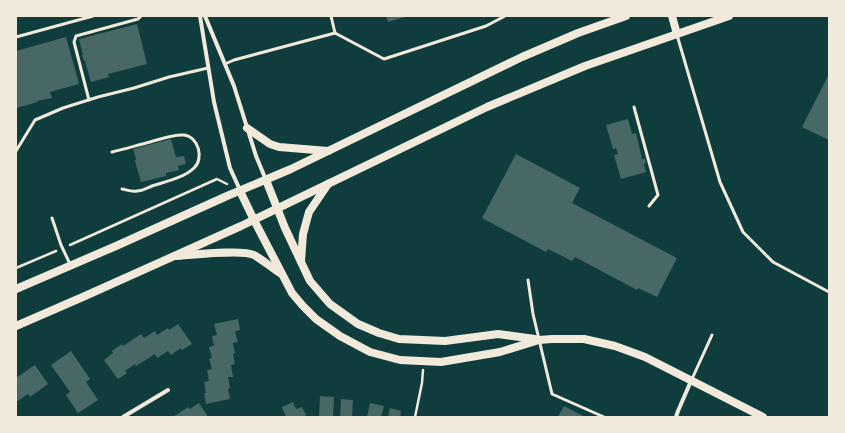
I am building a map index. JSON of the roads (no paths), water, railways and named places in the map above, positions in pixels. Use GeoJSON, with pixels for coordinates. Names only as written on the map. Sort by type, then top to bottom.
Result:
{"type":"FeatureCollection","features":[{"type":"Feature","properties":{"kind":"main road"},"geometry":{"type":"LineString","coordinates":[[16,289],[266,180],[522,57],[578,33],[626,16]]}},
{"type":"Feature","properties":{"kind":"main road"},"geometry":{"type":"LineString","coordinates":[[672,16],[677,34]]}},
{"type":"Feature","properties":{"kind":"main road"},"geometry":{"type":"LineString","coordinates":[[16,326],[254,220],[486,107],[585,66],[729,16]]}},
{"type":"Feature","properties":{"kind":"main road"},"geometry":{"type":"LineString","coordinates":[[247,128],[270,144],[279,147],[329,151]]}},
{"type":"Feature","properties":{"kind":"main road"},"geometry":{"type":"LineString","coordinates":[[266,180],[285,228],[310,281],[330,304],[358,324],[379,333],[399,339],[445,341],[498,334],[538,340],[584,339],[615,346],[645,357],[763,417]]}},
{"type":"Feature","properties":{"kind":"main road"},"geometry":{"type":"LineString","coordinates":[[301,262],[303,234],[309,212],[329,184]]}},
{"type":"Feature","properties":{"kind":"main road"},"geometry":{"type":"LineString","coordinates":[[240,191],[292,293],[316,319],[340,336],[370,352],[400,360],[441,362],[500,352],[538,340]]}},
{"type":"Feature","properties":{"kind":"main road"},"geometry":{"type":"LineString","coordinates":[[171,256],[248,253],[254,255],[282,274]]}},
{"type":"Feature","properties":{"kind":"street"},"geometry":{"type":"LineString","coordinates":[[200,16],[214,102],[230,168],[240,191]]}},
{"type":"Feature","properties":{"kind":"street"},"geometry":{"type":"LineString","coordinates":[[205,16],[234,86],[256,156],[266,180]]}},
{"type":"Feature","properties":{"kind":"street"},"geometry":{"type":"LineString","coordinates":[[676,417],[691,381]]}},
{"type":"Feature","properties":{"kind":"street"},"geometry":{"type":"LineString","coordinates":[[123,417],[168,390]]}},
{"type":"Feature","properties":{"kind":"lane"},"geometry":{"type":"LineString","coordinates":[[16,37],[93,16]]}},
{"type":"Feature","properties":{"kind":"lane"},"geometry":{"type":"LineString","coordinates":[[89,100],[74,42],[76,36],[138,19],[141,16]]}},
{"type":"Feature","properties":{"kind":"lane"},"geometry":{"type":"LineString","coordinates":[[331,16],[335,33]]}},
{"type":"Feature","properties":{"kind":"lane"},"geometry":{"type":"LineString","coordinates":[[225,64],[234,60],[335,33],[384,59],[486,26],[505,16]]}},
{"type":"Feature","properties":{"kind":"lane"},"geometry":{"type":"LineString","coordinates":[[677,34],[720,182],[743,232],[773,262],[829,292]]}},
{"type":"Feature","properties":{"kind":"lane"},"geometry":{"type":"LineString","coordinates":[[16,151],[35,120],[63,108],[98,96],[208,68]]}},
{"type":"Feature","properties":{"kind":"lane"},"geometry":{"type":"LineString","coordinates":[[634,107],[658,195],[649,206]]}},
{"type":"Feature","properties":{"kind":"lane"},"geometry":{"type":"LineString","coordinates":[[112,152],[167,137],[183,135],[194,139],[198,146],[198,161],[194,169],[187,173],[137,192],[122,189]]}},
{"type":"Feature","properties":{"kind":"lane"},"geometry":{"type":"LineString","coordinates":[[52,218],[71,266]]}},
{"type":"Feature","properties":{"kind":"lane"},"geometry":{"type":"LineString","coordinates":[[528,280],[538,340],[552,394],[604,417]]}},
{"type":"Feature","properties":{"kind":"lane"},"geometry":{"type":"LineString","coordinates":[[691,381],[712,335]]}}]}
